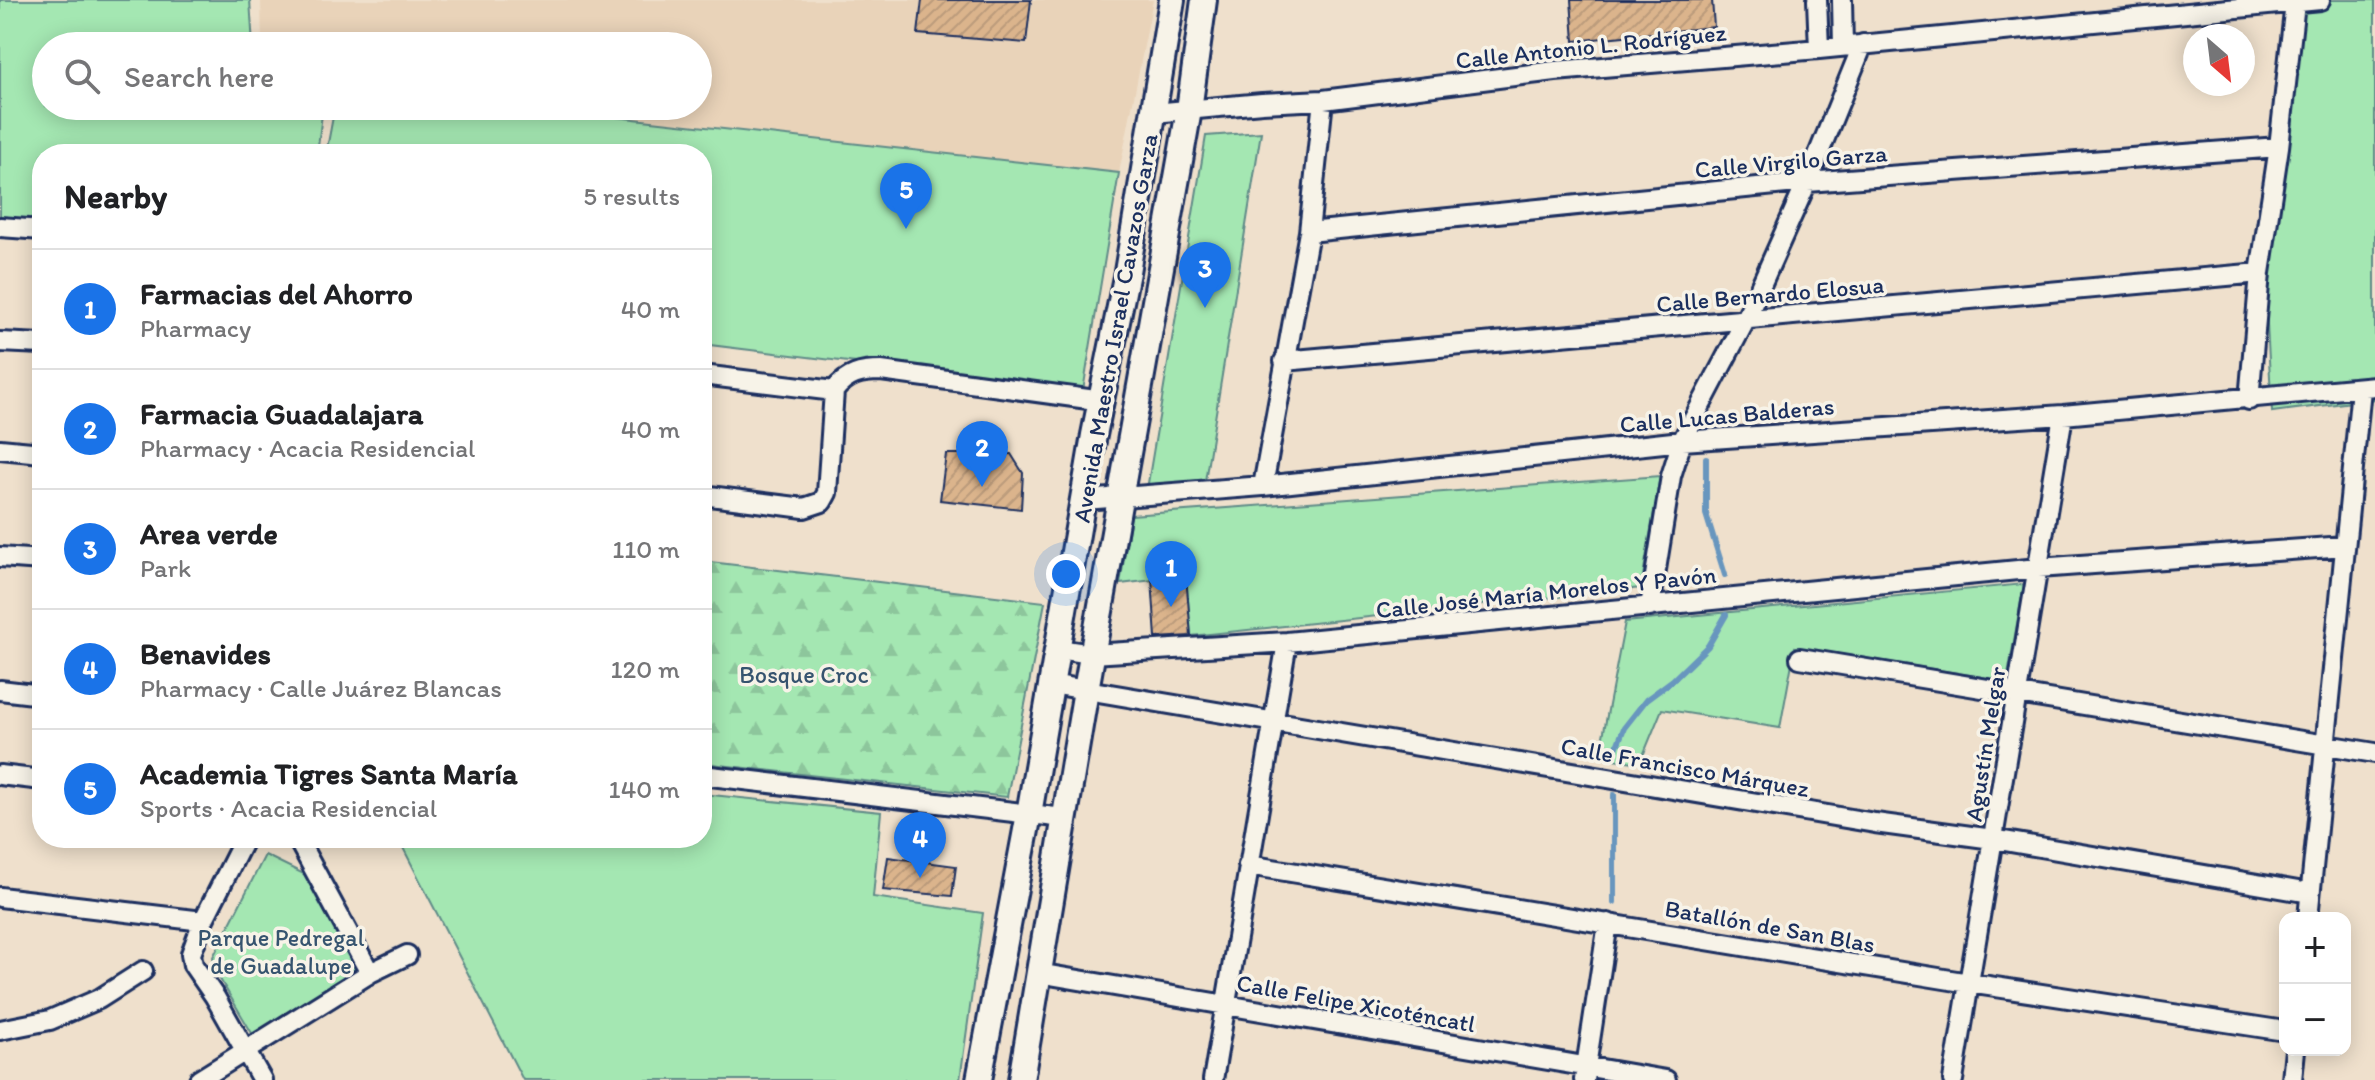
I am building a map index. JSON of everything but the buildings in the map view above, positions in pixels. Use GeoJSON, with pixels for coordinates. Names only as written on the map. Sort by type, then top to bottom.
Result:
{"type":"FeatureCollection","features":[{"type":"Feature","properties":{"kind":"main road","name":"Avenida Maestro Israel Cavazos Garza"},"geometry":{"type":"LineString","coordinates":[[979,1080],[1103,401],[1172,0]]}},
{"type":"Feature","properties":{"kind":"main road","name":"Avenida Maestro Israel Cavazos Garza"},"geometry":{"type":"LineString","coordinates":[[1021,1080],[1092,654],[1189,110],[1204,0]]}},
{"type":"Feature","properties":{"kind":"street"},"geometry":{"type":"LineString","coordinates":[[1817,0],[1819,49]]}},
{"type":"Feature","properties":{"kind":"street"},"geometry":{"type":"LineString","coordinates":[[1842,0],[1843,46]]}},
{"type":"Feature","properties":{"kind":"street","name":"Calle Antonio L. Rodríguez"},"geometry":{"type":"LineString","coordinates":[[1154,113],[1323,100],[1555,71],[1819,49],[2320,0]]}},
{"type":"Feature","properties":{"kind":"street"},"geometry":{"type":"LineString","coordinates":[[2249,400],[2260,273],[2279,147],[2295,3]]}},
{"type":"Feature","properties":{"kind":"street"},"geometry":{"type":"LineString","coordinates":[[1650,607],[1663,517],[1682,441],[1745,321],[1807,182],[1863,44]]}},
{"type":"Feature","properties":{"kind":"street"},"geometry":{"type":"LineString","coordinates":[[1263,486],[1309,232],[1323,100]]}},
{"type":"Feature","properties":{"kind":"street","name":"Calle Virgilo Garza"},"geometry":{"type":"LineString","coordinates":[[1309,232],[1807,182],[2279,147]]}},
{"type":"Feature","properties":{"kind":"street"},"geometry":{"type":"LineString","coordinates":[[0,227],[32,229]]}},
{"type":"Feature","properties":{"kind":"street","name":"Calle Bernardo Elosua"},"geometry":{"type":"LineString","coordinates":[[1284,361],[2260,273]]}},
{"type":"Feature","properties":{"kind":"street"},"geometry":{"type":"LineString","coordinates":[[0,342],[32,344]]}},
{"type":"Feature","properties":{"kind":"street"},"geometry":{"type":"LineString","coordinates":[[712,496],[804,508],[822,502],[827,493],[834,391],[841,381],[860,372],[881,371],[1103,401]]}},
{"type":"Feature","properties":{"kind":"street"},"geometry":{"type":"LineString","coordinates":[[712,376],[834,391]]}},
{"type":"Feature","properties":{"kind":"street"},"geometry":{"type":"LineString","coordinates":[[2308,912],[2345,546],[2368,388]]}},
{"type":"Feature","properties":{"kind":"street","name":"Calle Lucas Balderas"},"geometry":{"type":"LineString","coordinates":[[1084,500],[1263,486],[1682,441],[2063,415],[2368,388]]}},
{"type":"Feature","properties":{"kind":"street","name":"Agustín Melgar"},"geometry":{"type":"LineString","coordinates":[[1953,1080],[2063,415]]}},
{"type":"Feature","properties":{"kind":"street"},"geometry":{"type":"LineString","coordinates":[[0,449],[32,452]]}},
{"type":"Feature","properties":{"kind":"street","name":"Calle José María Morelos Y Pavón"},"geometry":{"type":"LineString","coordinates":[[1058,649],[1092,654],[1287,642],[2038,568],[2345,546]]}},
{"type":"Feature","properties":{"kind":"street"},"geometry":{"type":"LineString","coordinates":[[0,557],[32,559]]}},
{"type":"Feature","properties":{"kind":"street"},"geometry":{"type":"LineString","coordinates":[[1213,1080],[1287,642]]}},
{"type":"Feature","properties":{"kind":"street"},"geometry":{"type":"LineString","coordinates":[[1800,658],[2375,753]]}},
{"type":"Feature","properties":{"kind":"street","name":"Calle Francisco Márquez"},"geometry":{"type":"LineString","coordinates":[[1051,684],[2310,893]]}},
{"type":"Feature","properties":{"kind":"street"},"geometry":{"type":"LineString","coordinates":[[0,690],[32,694]]}},
{"type":"Feature","properties":{"kind":"street"},"geometry":{"type":"LineString","coordinates":[[0,775],[32,779]]}},
{"type":"Feature","properties":{"kind":"street"},"geometry":{"type":"LineString","coordinates":[[712,776],[1064,818]]}},
{"type":"Feature","properties":{"kind":"street"},"geometry":{"type":"LineString","coordinates":[[240,848],[203,921],[191,954],[193,965],[215,997],[262,1080]]}},
{"type":"Feature","properties":{"kind":"street"},"geometry":{"type":"LineString","coordinates":[[302,848],[370,973]]}},
{"type":"Feature","properties":{"kind":"street","name":"Batallón de San Blas"},"geometry":{"type":"LineString","coordinates":[[1248,865],[1969,983],[2279,1030]]}},
{"type":"Feature","properties":{"kind":"street"},"geometry":{"type":"LineString","coordinates":[[0,897],[203,921]]}},
{"type":"Feature","properties":{"kind":"street"},"geometry":{"type":"LineString","coordinates":[[1585,1073],[1608,923]]}},
{"type":"Feature","properties":{"kind":"street"},"geometry":{"type":"LineString","coordinates":[[199,1080],[370,973],[407,955]]}},
{"type":"Feature","properties":{"kind":"street"},"geometry":{"type":"LineString","coordinates":[[0,1030],[50,1020],[99,999],[143,971]]}},
{"type":"Feature","properties":{"kind":"street","name":"Calle Felipe Xicoténcatl"},"geometry":{"type":"LineString","coordinates":[[1038,973],[1224,1004],[1585,1073],[1666,1080]]}},
{"type":"Feature","properties":{"kind":"street"},"geometry":{"type":"LineString","coordinates":[[2292,1080],[2294,1056]]}},
{"type":"Feature","properties":{"kind":"shaded area"},"geometry":{"type":"Polygon","coordinates":[[[261,0],[1153,0],[1119,173],[642,120],[712,120],[712,32],[262,32],[261,0]]]}},
{"type":"Feature","properties":{"kind":"green space"},"geometry":{"type":"Polygon","coordinates":[[[0,0],[250,0],[252,32],[32,32],[32,120],[321,120],[318,144],[32,144],[32,220],[0,218],[0,0]]]}},
{"type":"Feature","properties":{"kind":"green space"},"geometry":{"type":"Polygon","coordinates":[[[2296,0],[2375,0],[2375,399],[2272,412],[2264,272],[2296,0]]]}},
{"type":"Feature","properties":{"kind":"green space"},"geometry":{"type":"Polygon","coordinates":[[[332,120],[643,120],[1119,173],[1083,391],[712,345],[712,144],[328,144],[332,120]]]}},
{"type":"Feature","properties":{"kind":"green space"},"geometry":{"type":"Polygon","coordinates":[[[1261,132],[1205,481],[1147,489],[1206,136],[1261,132]]]}},
{"type":"Feature","properties":{"kind":"green space"},"geometry":{"type":"Polygon","coordinates":[[[1660,476],[1641,588],[1191,636],[1186,576],[1120,584],[1131,515],[1660,476]]]}},
{"type":"Feature","properties":{"kind":"green space","name":"Bosque Croc"},"geometry":{"type":"Polygon","coordinates":[[[712,562],[1045,602],[1007,797],[712,764],[712,562]]]}},
{"type":"Feature","properties":{"kind":"green space"},"geometry":{"type":"Polygon","coordinates":[[[2024,584],[2007,681],[1795,647],[1780,728],[1662,709],[1640,763],[1599,757],[1625,622],[2024,584]]]}},
{"type":"Feature","properties":{"kind":"green space"},"geometry":{"type":"Polygon","coordinates":[[[712,795],[881,812],[873,897],[983,913],[960,1080],[523,1080],[403,848],[712,848],[712,795]]]}},
{"type":"Feature","properties":{"kind":"green space","name":"Parque Pedregal de Guadalupe"},"geometry":{"type":"Polygon","coordinates":[[[265,855],[308,876],[360,972],[253,1035],[217,974],[213,957],[265,855]]]}},
{"type":"Feature","properties":{"kind":"waterway"},"geometry":{"type":"LineString","coordinates":[[1706,458],[1706,514],[1725,575]]}},
{"type":"Feature","properties":{"kind":"waterway"},"geometry":{"type":"LineString","coordinates":[[1614,754],[1624,728],[1646,700],[1673,680],[1708,646],[1726,615]]}},
{"type":"Feature","properties":{"kind":"waterway"},"geometry":{"type":"LineString","coordinates":[[1614,795],[1614,902]]}},
{"type":"Feature","properties":{"kind":"place","name":"Academia Tigres Santa María"},"geometry":{"type":"Point","coordinates":[906,229]}},
{"type":"Feature","properties":{"kind":"place","name":"Area verde"},"geometry":{"type":"Point","coordinates":[1205,308]}},
{"type":"Feature","properties":{"kind":"place","name":"Farmacia Guadalajara"},"geometry":{"type":"Point","coordinates":[982,487]}},
{"type":"Feature","properties":{"kind":"place","name":"Farmacias del Ahorro"},"geometry":{"type":"Point","coordinates":[1171,607]}},
{"type":"Feature","properties":{"kind":"place","name":"Benavides"},"geometry":{"type":"Point","coordinates":[920,878]}}]}
